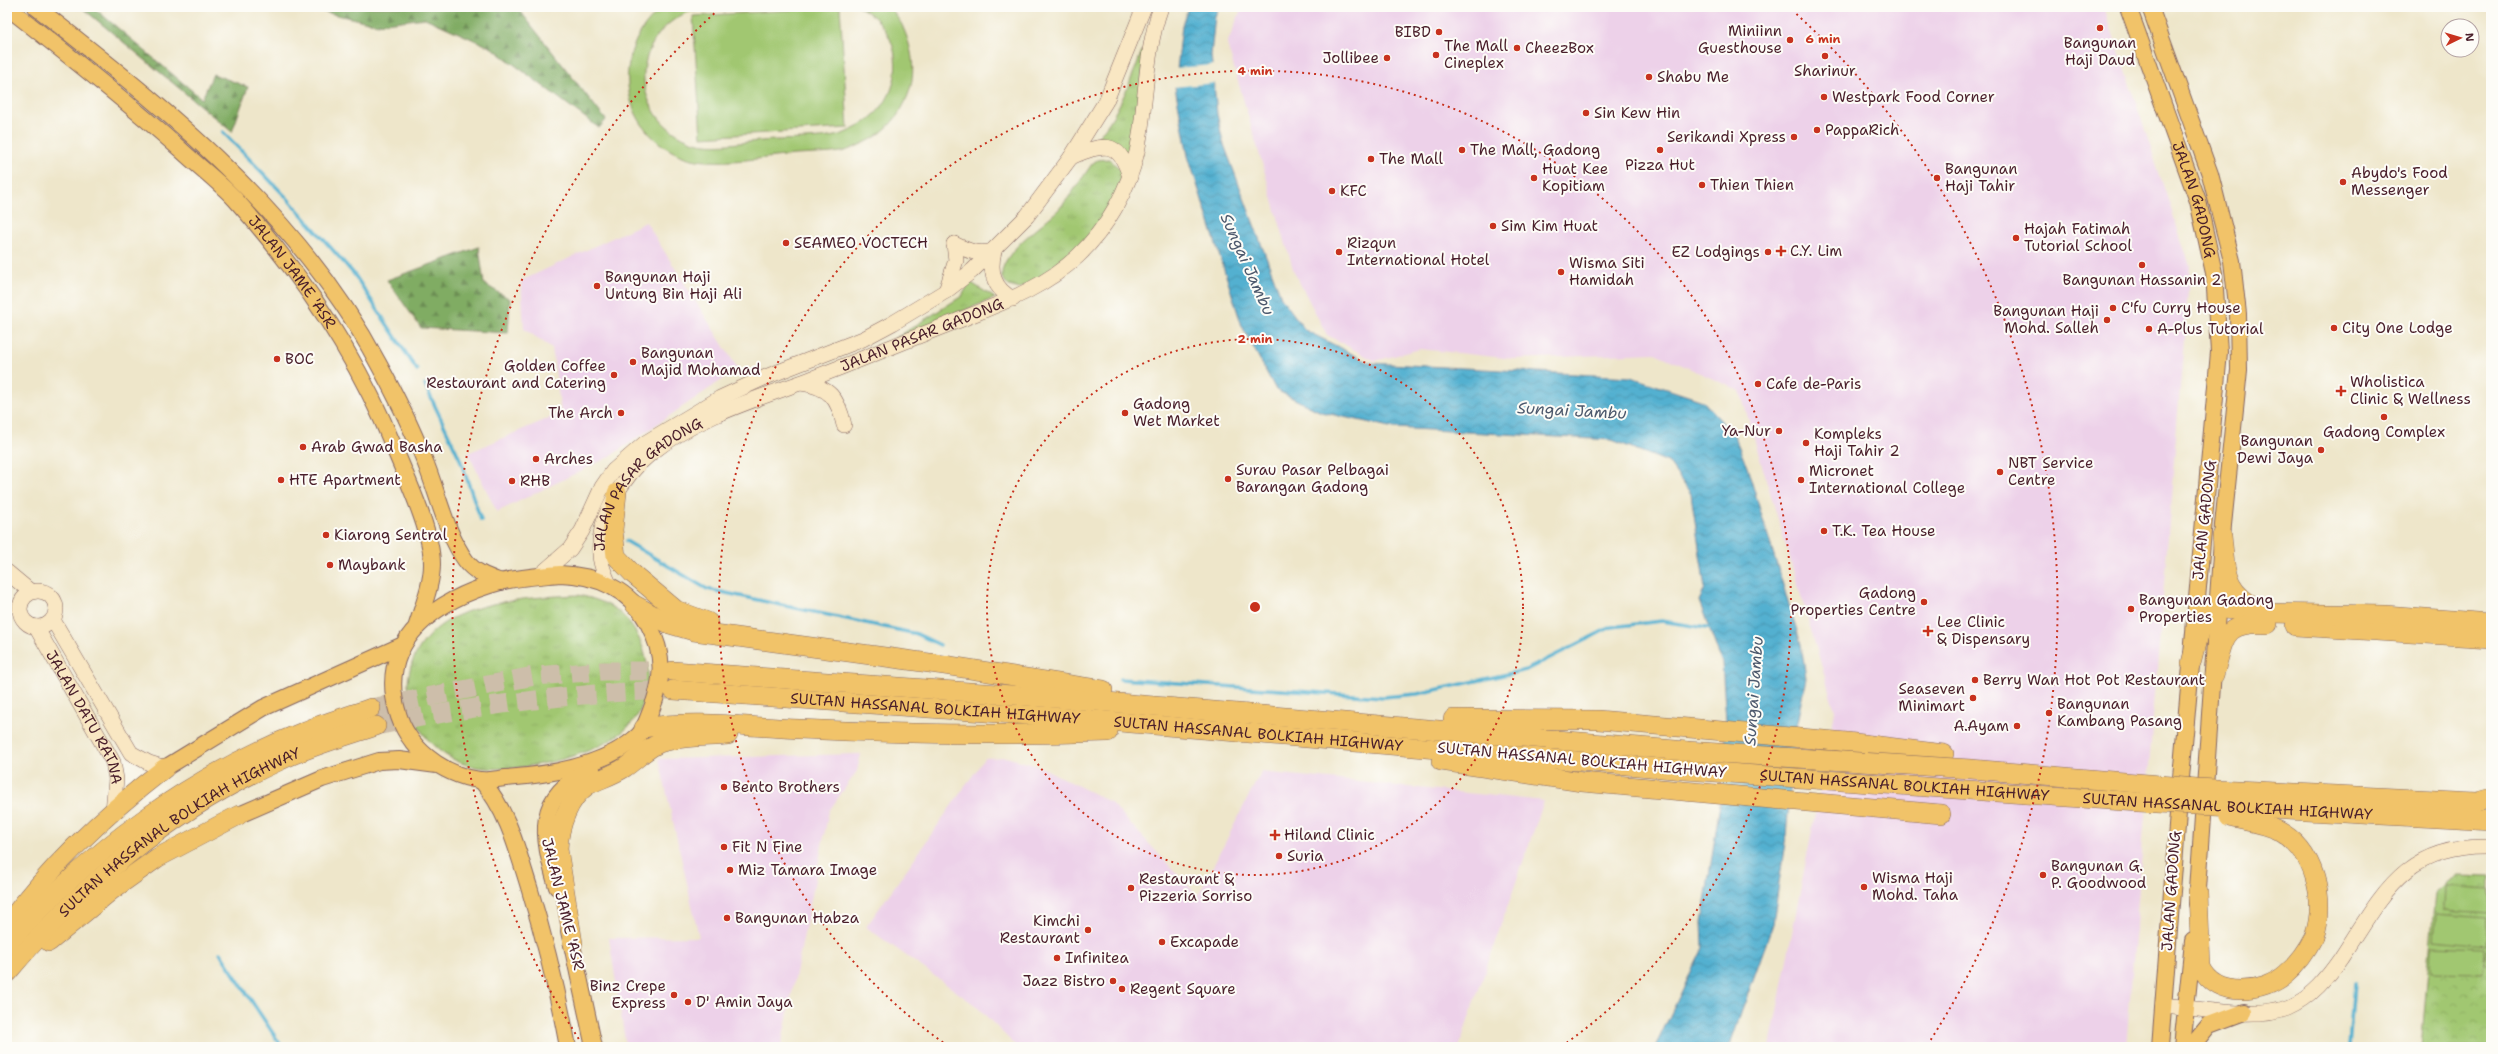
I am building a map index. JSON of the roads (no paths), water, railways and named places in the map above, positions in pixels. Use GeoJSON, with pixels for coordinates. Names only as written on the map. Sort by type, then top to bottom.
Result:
{"type":"FeatureCollection","features":[{"type":"Feature","properties":{"kind":"highway"},"geometry":{"type":"LineString","coordinates":[[617,493],[613,530],[614,545],[616,556],[623,565],[666,602],[687,616],[775,643]]}},
{"type":"Feature","properties":{"kind":"highway"},"geometry":{"type":"LineString","coordinates":[[2222,536],[2226,576],[2231,589],[2247,604],[2269,613]]}},
{"type":"Feature","properties":{"kind":"highway"},"geometry":{"type":"LineString","coordinates":[[635,604],[670,624],[693,631],[944,665],[1233,712]]}},
{"type":"Feature","properties":{"kind":"highway"},"geometry":{"type":"LineString","coordinates":[[2191,663],[2204,612],[2210,608],[2269,613],[2385,615],[2491,623]]}},
{"type":"Feature","properties":{"kind":"highway"},"geometry":{"type":"LineString","coordinates":[[2214,675],[2224,640],[2229,631],[2243,624],[2491,638]]}},
{"type":"Feature","properties":{"kind":"highway","name":"SULTAN HASSANAL BOLKIAH HIGHWAY"},"geometry":{"type":"LineString","coordinates":[[673,671],[1364,723],[1686,760],[2165,804],[2485,809]]}},
{"type":"Feature","properties":{"kind":"highway","name":"SULTAN HASSANAL BOLKIAH HIGHWAY"},"geometry":{"type":"LineString","coordinates":[[673,690],[1192,728],[1342,741],[1686,760],[1971,769],[2485,809]]}},
{"type":"Feature","properties":{"kind":"highway","name":"SULTAN HASSANAL BOLKIAH HIGHWAY"},"geometry":{"type":"LineString","coordinates":[[7,945],[29,920],[86,865],[161,808],[200,783],[273,744],[305,730],[373,717],[278,761],[209,799],[152,836],[90,885],[45,930],[7,973]]}},
{"type":"Feature","properties":{"kind":"highway"},"geometry":{"type":"LineString","coordinates":[[1364,723],[1430,719],[1568,719],[1847,742],[1944,754]]}},
{"type":"Feature","properties":{"kind":"highway"},"geometry":{"type":"LineString","coordinates":[[642,731],[686,723],[799,730],[1069,733],[1192,728]]}},
{"type":"Feature","properties":{"kind":"highway"},"geometry":{"type":"LineString","coordinates":[[573,943],[560,860],[559,837],[562,822],[578,794],[587,786],[623,769],[657,744],[668,740],[799,730]]}},
{"type":"Feature","properties":{"kind":"highway"},"geometry":{"type":"LineString","coordinates":[[1342,741],[1438,760],[1582,782],[1941,814]]}},
{"type":"Feature","properties":{"kind":"highway"},"geometry":{"type":"LineString","coordinates":[[7,925],[58,863],[113,811],[165,768]]}},
{"type":"Feature","properties":{"kind":"highway"},"geometry":{"type":"LineString","coordinates":[[2165,804],[2267,826],[2288,838],[2307,860],[2318,888],[2320,912],[2314,937],[2298,963],[2277,981],[2251,989],[2224,988],[2206,978],[2201,967],[2198,892]]}},
{"type":"Feature","properties":{"kind":"highway"},"geometry":{"type":"LineString","coordinates":[[7,978],[112,890],[157,858],[239,815]]}},
{"type":"Feature","properties":{"kind":"main road","name":"JALAN JAME 'ASR"},"geometry":{"type":"LineString","coordinates":[[7,7],[126,101],[233,198],[285,258],[322,310],[355,362],[383,419],[403,468],[429,543],[432,564],[430,581],[417,625]]}},
{"type":"Feature","properties":{"kind":"main road","name":"JALAN JAME 'ASR"},"geometry":{"type":"LineString","coordinates":[[36,7],[141,90],[254,195],[300,244],[370,348],[400,404],[424,458],[449,527],[466,561],[484,576],[501,582]]}},
{"type":"Feature","properties":{"kind":"main road","name":"JALAN GADONG"},"geometry":{"type":"LineString","coordinates":[[2128,7],[2196,194],[2214,273],[2219,352],[2217,398],[2204,507],[2160,1047]]}},
{"type":"Feature","properties":{"kind":"main road","name":"JALAN GADONG"},"geometry":{"type":"LineString","coordinates":[[2150,7],[2210,174],[2232,262],[2238,314],[2239,370],[2222,536],[2214,675],[2198,892],[2182,1047]]}},
{"type":"Feature","properties":{"kind":"main road"},"geometry":{"type":"LineString","coordinates":[[635,604],[608,584],[594,578],[578,575],[540,576],[501,582],[456,598],[417,625],[403,646],[396,665],[393,685],[399,717],[406,734],[417,747],[439,766],[453,773],[481,780],[561,771],[610,752],[642,731]]}},
{"type":"Feature","properties":{"kind":"main road","name":"JALAN JAME 'ASR"},"geometry":{"type":"LineString","coordinates":[[594,1047],[573,943],[547,853],[545,828],[547,817],[553,801],[563,788],[586,771],[626,752],[635,745],[642,731],[662,681],[661,663],[652,631],[635,604]]}},
{"type":"Feature","properties":{"kind":"main road"},"geometry":{"type":"LineString","coordinates":[[165,768],[263,708],[403,646]]}},
{"type":"Feature","properties":{"kind":"main road"},"geometry":{"type":"LineString","coordinates":[[239,815],[322,780],[379,761],[399,760],[439,766]]}},
{"type":"Feature","properties":{"kind":"main road","name":"JALAN JAME 'ASR"},"geometry":{"type":"LineString","coordinates":[[481,780],[496,797],[515,842],[551,967],[568,1047]]}},
{"type":"Feature","properties":{"kind":"main road"},"geometry":{"type":"LineString","coordinates":[[2191,1047],[2209,1025],[2244,1012]]}},
{"type":"Feature","properties":{"kind":"street","name":"JALAN PASAR GADONG"},"geometry":{"type":"LineString","coordinates":[[540,576],[574,543],[582,531],[602,487],[614,470],[645,443],[720,398],[768,376],[863,339],[946,291],[972,271],[994,251],[1026,216],[1071,157],[1106,101],[1144,7]]}},
{"type":"Feature","properties":{"kind":"street","name":"JALAN PASAR GADONG"},"geometry":{"type":"LineString","coordinates":[[608,584],[602,567],[600,545],[606,517],[617,493],[634,468],[651,453],[674,438],[720,414],[1013,299],[1038,287],[1080,254],[1111,215],[1130,177],[1137,152],[1149,49],[1162,7]]}},
{"type":"Feature","properties":{"kind":"street"},"geometry":{"type":"LineString","coordinates":[[1071,157],[1096,148],[1112,148],[1125,160],[1130,177]]}},
{"type":"Feature","properties":{"kind":"street"},"geometry":{"type":"LineString","coordinates":[[946,291],[956,260],[954,244],[970,253],[982,254],[994,251],[991,274],[1004,294],[1013,299]]}},
{"type":"Feature","properties":{"kind":"street"},"geometry":{"type":"LineString","coordinates":[[801,383],[824,389],[834,398],[841,410],[844,425]]}},
{"type":"Feature","properties":{"kind":"street"},"geometry":{"type":"LineString","coordinates":[[7,572],[31,592]]}},
{"type":"Feature","properties":{"kind":"street"},"geometry":{"type":"LineString","coordinates":[[7,579],[20,605],[20,611],[25,622],[36,627],[48,624],[52,620],[56,608],[52,597],[42,591],[31,592],[26,595],[20,605]]}},
{"type":"Feature","properties":{"kind":"street","name":"JALAN DATU RATNA"},"geometry":{"type":"LineString","coordinates":[[52,620],[131,752],[149,763],[165,768]]}},
{"type":"Feature","properties":{"kind":"street","name":"JALAN DATU RATNA"},"geometry":{"type":"LineString","coordinates":[[36,627],[113,762],[116,787],[113,811]]}},
{"type":"Feature","properties":{"kind":"street"},"geometry":{"type":"LineString","coordinates":[[2163,1005],[2244,1012],[2266,1012],[2288,1008],[2316,989],[2329,975],[2388,888],[2401,874],[2417,862],[2453,848],[2491,847]]}},
{"type":"Feature","properties":{"kind":"water","name":"Sungai Jambu"},"geometry":{"type":"Polygon","coordinates":[[[1188,7],[1219,7],[1215,16],[1211,55],[1217,114],[1223,142],[1281,297],[1305,330],[1370,363],[1631,377],[1703,401],[1734,435],[1747,467],[1801,644],[1806,678],[1796,727],[1786,836],[1773,924],[1729,1047],[1655,1047],[1703,947],[1702,922],[1720,804],[1726,721],[1722,663],[1699,601],[1705,588],[1691,494],[1668,462],[1612,440],[1394,428],[1321,412],[1276,390],[1242,326],[1188,156],[1175,87],[1182,26],[1188,7]]]}},
{"type":"Feature","properties":{"kind":"waterway"},"geometry":{"type":"LineString","coordinates":[[223,132],[287,198],[354,274],[417,370]]}},
{"type":"Feature","properties":{"kind":"waterway"},"geometry":{"type":"LineString","coordinates":[[425,385],[460,459],[481,520]]}},
{"type":"Feature","properties":{"kind":"waterway"},"geometry":{"type":"LineString","coordinates":[[626,541],[707,589],[917,634],[940,645]]}},
{"type":"Feature","properties":{"kind":"waterway"},"geometry":{"type":"LineString","coordinates":[[1120,679],[1383,697],[1417,694],[1526,670],[1611,627],[1662,621],[1712,629]]}},
{"type":"Feature","properties":{"kind":"waterway"},"geometry":{"type":"LineString","coordinates":[[220,953],[282,1047]]}},
{"type":"Feature","properties":{"kind":"waterway"},"geometry":{"type":"LineString","coordinates":[[2349,1047],[2354,983]]}},
{"type":"Feature","properties":{"kind":"tunnel"},"geometry":{"type":"LineString","coordinates":[[371,708],[534,676],[604,671],[673,671]]}},
{"type":"Feature","properties":{"kind":"tunnel"},"geometry":{"type":"LineString","coordinates":[[376,726],[451,712],[524,701],[597,694],[673,690]]}},
{"type":"Feature","properties":{"kind":"place","name":"Bangunan Haji Daud"},"geometry":{"type":"Point","coordinates":[2100,28]}},
{"type":"Feature","properties":{"kind":"place","name":"BIBD"},"geometry":{"type":"Point","coordinates":[1439,32]}},
{"type":"Feature","properties":{"kind":"place","name":"Miniinn Guesthouse"},"geometry":{"type":"Point","coordinates":[1790,40]}},
{"type":"Feature","properties":{"kind":"place","name":"CheezBox"},"geometry":{"type":"Point","coordinates":[1517,48]}},
{"type":"Feature","properties":{"kind":"place","name":"The Mall Cineplex"},"geometry":{"type":"Point","coordinates":[1436,55]}},
{"type":"Feature","properties":{"kind":"place","name":"Sharinur"},"geometry":{"type":"Point","coordinates":[1825,56]}},
{"type":"Feature","properties":{"kind":"place","name":"Jollibee"},"geometry":{"type":"Point","coordinates":[1387,58]}},
{"type":"Feature","properties":{"kind":"place","name":"Shabu Me"},"geometry":{"type":"Point","coordinates":[1649,77]}},
{"type":"Feature","properties":{"kind":"place","name":"Westpark Food Corner"},"geometry":{"type":"Point","coordinates":[1824,97]}},
{"type":"Feature","properties":{"kind":"place","name":"Sin Kew Hin"},"geometry":{"type":"Point","coordinates":[1586,113]}},
{"type":"Feature","properties":{"kind":"place","name":"PappaRich"},"geometry":{"type":"Point","coordinates":[1817,130]}},
{"type":"Feature","properties":{"kind":"place","name":"Serikandi Xpress"},"geometry":{"type":"Point","coordinates":[1794,137]}},
{"type":"Feature","properties":{"kind":"place","name":"The Mall, Gadong"},"geometry":{"type":"Point","coordinates":[1462,150]}},
{"type":"Feature","properties":{"kind":"place","name":"Pizza Hut"},"geometry":{"type":"Point","coordinates":[1660,150]}},
{"type":"Feature","properties":{"kind":"place","name":"The Mall"},"geometry":{"type":"Point","coordinates":[1371,159]}},
{"type":"Feature","properties":{"kind":"place","name":"Huat Kee Kopitiam"},"geometry":{"type":"Point","coordinates":[1534,178]}},
{"type":"Feature","properties":{"kind":"place","name":"Bangunan Haji Tahir"},"geometry":{"type":"Point","coordinates":[1937,178]}},
{"type":"Feature","properties":{"kind":"place","name":"Abydo's Food Messenger"},"geometry":{"type":"Point","coordinates":[2343,182]}},
{"type":"Feature","properties":{"kind":"place","name":"Thien Thien"},"geometry":{"type":"Point","coordinates":[1702,185]}},
{"type":"Feature","properties":{"kind":"place","name":"KFC"},"geometry":{"type":"Point","coordinates":[1332,191]}},
{"type":"Feature","properties":{"kind":"place","name":"Sim Kim Huat"},"geometry":{"type":"Point","coordinates":[1493,226]}},
{"type":"Feature","properties":{"kind":"place","name":"Hajah Fatimah Tutorial School"},"geometry":{"type":"Point","coordinates":[2016,238]}},
{"type":"Feature","properties":{"kind":"place","name":"SEAMEO VOCTECH"},"geometry":{"type":"Point","coordinates":[786,243]}},
{"type":"Feature","properties":{"kind":"place","name":"C.Y. Lim"},"geometry":{"type":"Point","coordinates":[1781,251]}},
{"type":"Feature","properties":{"kind":"place","name":"Rizqun International Hotel"},"geometry":{"type":"Point","coordinates":[1339,252]}},
{"type":"Feature","properties":{"kind":"place","name":"EZ Lodgings"},"geometry":{"type":"Point","coordinates":[1768,252]}},
{"type":"Feature","properties":{"kind":"place","name":"Bangunan Hassanin 2"},"geometry":{"type":"Point","coordinates":[2142,265]}},
{"type":"Feature","properties":{"kind":"place","name":"Wisma Siti Hamidah"},"geometry":{"type":"Point","coordinates":[1561,272]}},
{"type":"Feature","properties":{"kind":"place","name":"Bangunan Haji Untung Bin Haji Ali"},"geometry":{"type":"Point","coordinates":[597,286]}},
{"type":"Feature","properties":{"kind":"place","name":"C'fu Curry House"},"geometry":{"type":"Point","coordinates":[2113,308]}},
{"type":"Feature","properties":{"kind":"place","name":"Bangunan Haji Mohd. Salleh"},"geometry":{"type":"Point","coordinates":[2107,320]}},
{"type":"Feature","properties":{"kind":"place","name":"City One Lodge"},"geometry":{"type":"Point","coordinates":[2334,328]}},
{"type":"Feature","properties":{"kind":"place","name":"A-Plus Tutorial"},"geometry":{"type":"Point","coordinates":[2149,329]}},
{"type":"Feature","properties":{"kind":"place","name":"BOC"},"geometry":{"type":"Point","coordinates":[277,359]}},
{"type":"Feature","properties":{"kind":"place","name":"Bangunan Majid Mohamad"},"geometry":{"type":"Point","coordinates":[633,362]}},
{"type":"Feature","properties":{"kind":"place","name":"Golden Coffee Restaurant and Catering"},"geometry":{"type":"Point","coordinates":[614,375]}},
{"type":"Feature","properties":{"kind":"place","name":"Cafe de-Paris"},"geometry":{"type":"Point","coordinates":[1758,384]}},
{"type":"Feature","properties":{"kind":"place","name":"Wholistica Clinic & Wellness"},"geometry":{"type":"Point","coordinates":[2341,391]}},
{"type":"Feature","properties":{"kind":"place","name":"The Arch"},"geometry":{"type":"Point","coordinates":[621,413]}},
{"type":"Feature","properties":{"kind":"place","name":"Gadong Wet Market"},"geometry":{"type":"Point","coordinates":[1125,413]}},
{"type":"Feature","properties":{"kind":"place","name":"Gadong Complex"},"geometry":{"type":"Point","coordinates":[2384,417]}},
{"type":"Feature","properties":{"kind":"place","name":"Ya-Nur"},"geometry":{"type":"Point","coordinates":[1779,431]}},
{"type":"Feature","properties":{"kind":"place","name":"Kompleks Haji Tahir 2"},"geometry":{"type":"Point","coordinates":[1806,443]}},
{"type":"Feature","properties":{"kind":"place","name":"Arab Gwad Basha"},"geometry":{"type":"Point","coordinates":[303,447]}},
{"type":"Feature","properties":{"kind":"place","name":"Bangunan Dewi Jaya"},"geometry":{"type":"Point","coordinates":[2321,450]}},
{"type":"Feature","properties":{"kind":"place","name":"Arches"},"geometry":{"type":"Point","coordinates":[536,459]}},
{"type":"Feature","properties":{"kind":"place","name":"NBT Service Centre"},"geometry":{"type":"Point","coordinates":[2000,472]}},
{"type":"Feature","properties":{"kind":"place","name":"Surau Pasar Pelbagai Barangan Gadong"},"geometry":{"type":"Point","coordinates":[1228,479]}},
{"type":"Feature","properties":{"kind":"place","name":"HTE Apartment"},"geometry":{"type":"Point","coordinates":[281,480]}},
{"type":"Feature","properties":{"kind":"place","name":"Micronet International College"},"geometry":{"type":"Point","coordinates":[1801,480]}},
{"type":"Feature","properties":{"kind":"place","name":"RHB"},"geometry":{"type":"Point","coordinates":[512,481]}},
{"type":"Feature","properties":{"kind":"place","name":"T.K. Tea House"},"geometry":{"type":"Point","coordinates":[1824,531]}},
{"type":"Feature","properties":{"kind":"place","name":"Kiarong Sentral"},"geometry":{"type":"Point","coordinates":[326,535]}},
{"type":"Feature","properties":{"kind":"place","name":"Maybank"},"geometry":{"type":"Point","coordinates":[330,565]}},
{"type":"Feature","properties":{"kind":"place","name":"Gadong Properties Centre"},"geometry":{"type":"Point","coordinates":[1924,602]}},
{"type":"Feature","properties":{"kind":"place","name":"Bangunan Gadong Properties"},"geometry":{"type":"Point","coordinates":[2131,609]}},
{"type":"Feature","properties":{"kind":"place","name":"Lee Clinic & Dispensary"},"geometry":{"type":"Point","coordinates":[1928,631]}},
{"type":"Feature","properties":{"kind":"place","name":"Berry Wan Hot Pot Restaurant"},"geometry":{"type":"Point","coordinates":[1975,680]}},
{"type":"Feature","properties":{"kind":"place","name":"Seaseven Minimart"},"geometry":{"type":"Point","coordinates":[1973,698]}},
{"type":"Feature","properties":{"kind":"place","name":"Bangunan Kambang Pasang"},"geometry":{"type":"Point","coordinates":[2049,713]}},
{"type":"Feature","properties":{"kind":"place","name":"A.Ayam"},"geometry":{"type":"Point","coordinates":[2017,726]}},
{"type":"Feature","properties":{"kind":"place","name":"Bento Brothers"},"geometry":{"type":"Point","coordinates":[724,787]}},
{"type":"Feature","properties":{"kind":"place","name":"Hiland Clinic"},"geometry":{"type":"Point","coordinates":[1275,835]}},
{"type":"Feature","properties":{"kind":"place","name":"Fit N Fine"},"geometry":{"type":"Point","coordinates":[724,847]}},
{"type":"Feature","properties":{"kind":"place","name":"Suria"},"geometry":{"type":"Point","coordinates":[1279,856]}},
{"type":"Feature","properties":{"kind":"place","name":"Miz Tamara Image"},"geometry":{"type":"Point","coordinates":[730,870]}},
{"type":"Feature","properties":{"kind":"place","name":"Bangunan G. P. Goodwood"},"geometry":{"type":"Point","coordinates":[2043,875]}},
{"type":"Feature","properties":{"kind":"place","name":"Wisma Haji Mohd. Taha"},"geometry":{"type":"Point","coordinates":[1864,887]}},
{"type":"Feature","properties":{"kind":"place","name":"Restaurant & Pizzeria Sorriso"},"geometry":{"type":"Point","coordinates":[1131,888]}},
{"type":"Feature","properties":{"kind":"place","name":"Bangunan Habza"},"geometry":{"type":"Point","coordinates":[727,918]}},
{"type":"Feature","properties":{"kind":"place","name":"Kimchi Restaurant"},"geometry":{"type":"Point","coordinates":[1088,930]}},
{"type":"Feature","properties":{"kind":"place","name":"Excapade"},"geometry":{"type":"Point","coordinates":[1162,942]}},
{"type":"Feature","properties":{"kind":"place","name":"Infinitea"},"geometry":{"type":"Point","coordinates":[1057,958]}},
{"type":"Feature","properties":{"kind":"place","name":"Jazz Bistro"},"geometry":{"type":"Point","coordinates":[1113,981]}},
{"type":"Feature","properties":{"kind":"place","name":"Regent Square"},"geometry":{"type":"Point","coordinates":[1122,989]}},
{"type":"Feature","properties":{"kind":"place","name":"Binz Crepe Express"},"geometry":{"type":"Point","coordinates":[674,995]}},
{"type":"Feature","properties":{"kind":"place","name":"D' Amin Jaya"},"geometry":{"type":"Point","coordinates":[688,1002]}}]}
